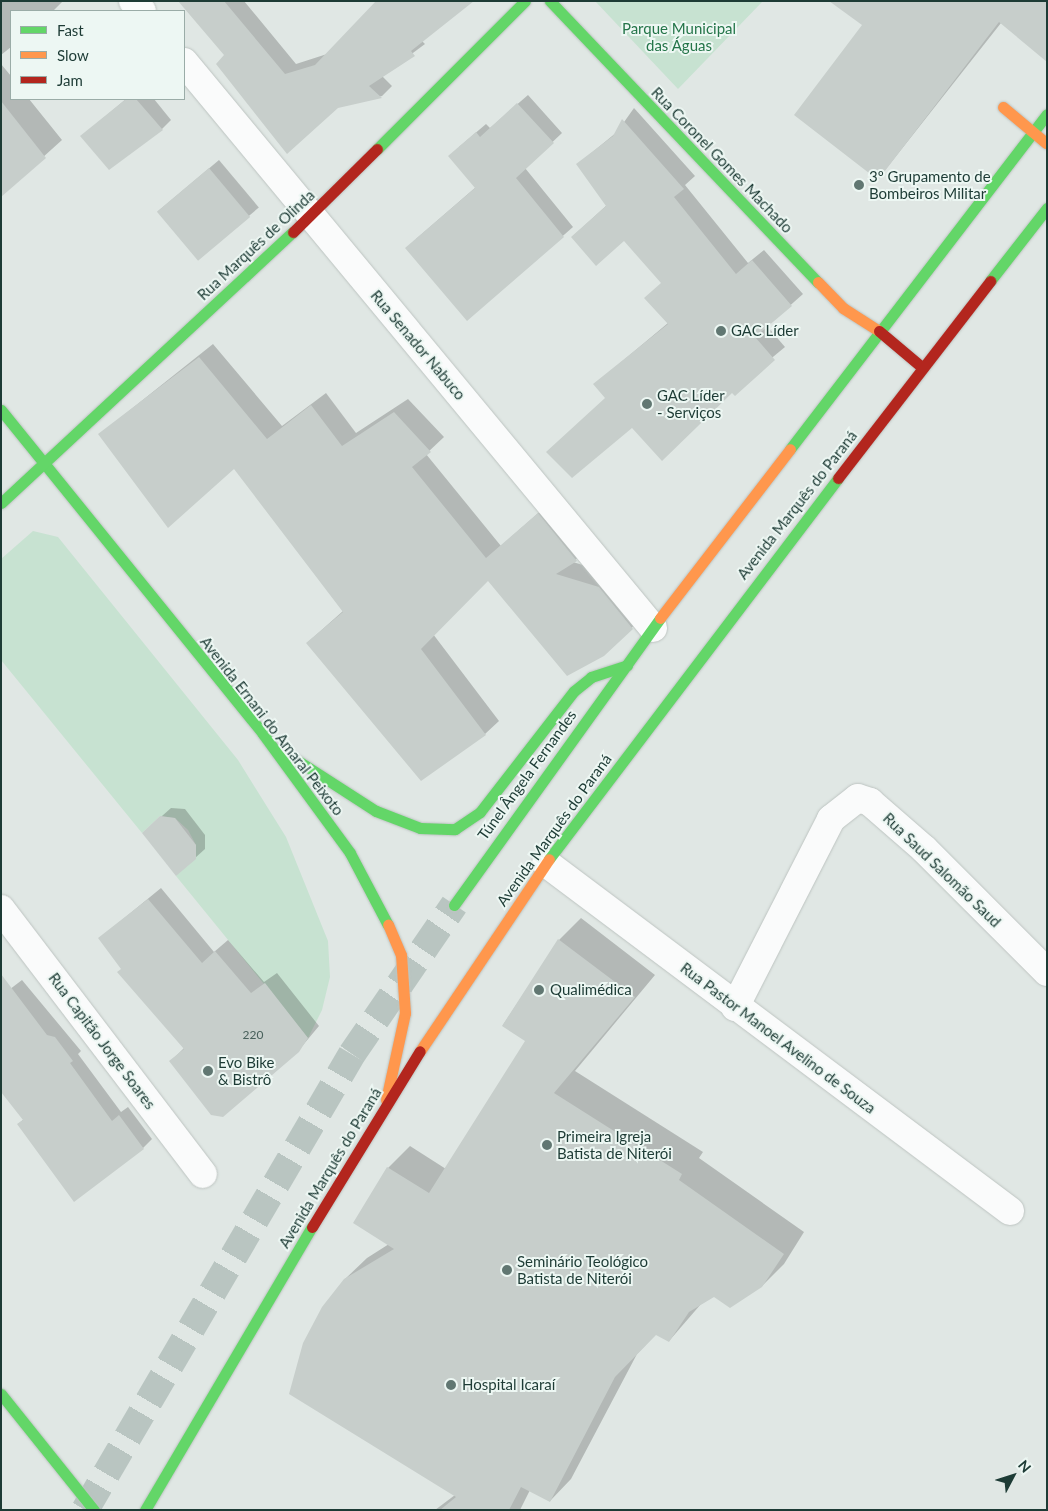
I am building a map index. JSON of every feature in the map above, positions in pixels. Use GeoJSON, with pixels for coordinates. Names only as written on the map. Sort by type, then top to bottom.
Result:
{"type":"FeatureCollection","features":[{"type":"Feature","properties":{"kind":"main road","name":"Rua Marquês de Olinda"},"geometry":{"type":"LineString","coordinates":[[1,503],[310,215],[525,1]]}},
{"type":"Feature","properties":{"kind":"main road","name":"Rua Coronel Gomes Machado"},"geometry":{"type":"LineString","coordinates":[[550,1],[843,308],[879,331],[923,368]]}},
{"type":"Feature","properties":{"kind":"main road"},"geometry":{"type":"LineString","coordinates":[[1003,107],[1047,144]]}},
{"type":"Feature","properties":{"kind":"main road"},"geometry":{"type":"LineString","coordinates":[[262,734],[323,781],[376,811],[420,828],[455,829],[480,812],[574,691],[591,678],[627,665],[653,628],[879,331],[1047,114]]}},
{"type":"Feature","properties":{"kind":"main road","name":"Avenida Marquês do Paraná"},"geometry":{"type":"LineString","coordinates":[[145,1510],[384,1106],[546,864],[1047,208]]}},
{"type":"Feature","properties":{"kind":"main road","name":"Avenida Ernani do Amaral Peixoto"},"geometry":{"type":"LineString","coordinates":[[1,410],[262,734],[350,853],[401,955],[405,1012],[384,1106]]}},
{"type":"Feature","properties":{"kind":"main road","name":"Túnel Ângela Fernandes"},"geometry":{"type":"LineString","coordinates":[[454,905],[627,665]]}},
{"type":"Feature","properties":{"kind":"main road"},"geometry":{"type":"LineString","coordinates":[[1,1394],[94,1510]]}},
{"type":"Feature","properties":{"kind":"street","name":"Rua Senador Nabuco"},"geometry":{"type":"LineString","coordinates":[[185,63],[653,628]]}},
{"type":"Feature","properties":{"kind":"street","name":"Rua Saud Salomão Saud"},"geometry":{"type":"LineString","coordinates":[[735,1006],[831,819],[858,798],[870,802],[924,849],[1047,972]]}},
{"type":"Feature","properties":{"kind":"street","name":"Rua Pastor Manoel Avelino de Souza"},"geometry":{"type":"LineString","coordinates":[[546,864],[1010,1211]]}},
{"type":"Feature","properties":{"kind":"street","name":"Rua Capitão Jorge Soares"},"geometry":{"type":"LineString","coordinates":[[1,909],[203,1174]]}},
{"type":"Feature","properties":{"kind":"green space","name":"Parque Municipal das Águas"},"geometry":{"type":"Polygon","coordinates":[[[595,1],[763,1],[678,89],[595,1]]]}},
{"type":"Feature","properties":{"kind":"green space"},"geometry":{"type":"Polygon","coordinates":[[[33,531],[58,537],[238,760],[286,837],[328,941],[330,977],[322,1010],[308,1038],[176,876],[196,845],[188,830],[175,818],[160,816],[142,833],[1,660],[1,559],[33,531]]]}},
{"type":"Feature","properties":{"kind":"building"},"geometry":{"type":"Polygon","coordinates":[[[178,1],[224,1],[285,74],[315,65],[376,1],[474,1],[411,51],[415,56],[369,86],[382,98],[338,108],[287,154],[216,64],[224,55],[178,1]]]}},
{"type":"Feature","properties":{"kind":"building"},"geometry":{"type":"Polygon","coordinates":[[[829,1],[1047,1],[1047,62],[999,22],[878,180],[794,115],[862,25],[829,1]]]}},
{"type":"Feature","properties":{"kind":"building"},"geometry":{"type":"Polygon","coordinates":[[[125,100],[137,100],[163,130],[109,170],[80,136],[125,100]]]}},
{"type":"Feature","properties":{"kind":"building"},"geometry":{"type":"Polygon","coordinates":[[[1,101],[46,158],[1,197],[1,101]]]}},
{"type":"Feature","properties":{"kind":"building"},"geometry":{"type":"Polygon","coordinates":[[[517,103],[554,143],[516,178],[564,237],[467,321],[405,248],[475,188],[448,156],[476,132],[480,137],[517,103]]]}},
{"type":"Feature","properties":{"kind":"building"},"geometry":{"type":"Polygon","coordinates":[[[622,119],[684,189],[674,197],[736,274],[752,260],[792,306],[755,337],[775,360],[735,396],[732,393],[662,461],[632,428],[572,478],[546,452],[605,398],[593,384],[668,324],[644,298],[661,283],[624,241],[596,266],[571,237],[606,206],[576,164],[613,136],[622,119]]]}},
{"type":"Feature","properties":{"kind":"building"},"geometry":{"type":"Polygon","coordinates":[[[209,168],[250,217],[198,261],[157,212],[209,168]]]}},
{"type":"Feature","properties":{"kind":"building"},"geometry":{"type":"Polygon","coordinates":[[[199,357],[267,439],[311,405],[342,446],[394,412],[431,452],[412,467],[486,558],[538,513],[577,561],[556,574],[599,587],[633,629],[604,656],[567,676],[488,581],[421,649],[486,735],[421,781],[306,643],[343,612],[234,469],[168,528],[98,434],[199,357]]]}},
{"type":"Feature","properties":{"kind":"building"},"geometry":{"type":"Polygon","coordinates":[[[160,816],[175,818],[196,845],[196,859],[176,876],[142,833],[160,816]]]}},
{"type":"Feature","properties":{"kind":"building"},"geometry":{"type":"Polygon","coordinates":[[[148,899],[202,963],[215,951],[251,993],[265,983],[308,1038],[299,1052],[223,1117],[211,1115],[169,1061],[184,1049],[117,972],[121,969],[98,938],[148,899]]]}},
{"type":"Feature","properties":{"kind":"building"},"geometry":{"type":"Polygon","coordinates":[[[558,939],[635,997],[554,1093],[682,1174],[679,1180],[784,1254],[762,1287],[730,1308],[714,1297],[689,1312],[669,1342],[656,1335],[615,1377],[550,1502],[521,1487],[509,1510],[440,1510],[456,1497],[289,1394],[303,1343],[322,1307],[344,1279],[394,1249],[353,1223],[387,1167],[429,1193],[525,1041],[502,1026],[558,939]]]}},
{"type":"Feature","properties":{"kind":"building"},"geometry":{"type":"Polygon","coordinates":[[[1,974],[47,1035],[55,1037],[73,1061],[70,1063],[112,1121],[119,1115],[144,1149],[74,1202],[17,1124],[23,1120],[1,1092],[1,974]]]}},
{"type":"Feature","properties":{"kind":"tunnel"},"geometry":{"type":"LineString","coordinates":[[85,1510],[352,1054],[454,905]]}},
{"type":"Feature","properties":{"kind":"traffic: fast"},"geometry":{"type":"LineString","coordinates":[[377,149],[525,1]]}},
{"type":"Feature","properties":{"kind":"traffic: fast"},"geometry":{"type":"LineString","coordinates":[[550,1],[818,282]]}},
{"type":"Feature","properties":{"kind":"traffic: fast"},"geometry":{"type":"LineString","coordinates":[[790,449],[1047,114]]}},
{"type":"Feature","properties":{"kind":"traffic: fast"},"geometry":{"type":"LineString","coordinates":[[990,281],[1047,208]]}},
{"type":"Feature","properties":{"kind":"traffic: fast"},"geometry":{"type":"LineString","coordinates":[[1,503],[293,232]]}},
{"type":"Feature","properties":{"kind":"traffic: fast"},"geometry":{"type":"LineString","coordinates":[[1,410],[263,734],[350,853],[388,925]]}},
{"type":"Feature","properties":{"kind":"traffic: fast"},"geometry":{"type":"LineString","coordinates":[[549,859],[838,478]]}},
{"type":"Feature","properties":{"kind":"traffic: fast"},"geometry":{"type":"LineString","coordinates":[[454,905],[660,618]]}},
{"type":"Feature","properties":{"kind":"traffic: fast"},"geometry":{"type":"LineString","coordinates":[[289,755],[376,811],[420,828],[455,829],[480,812],[574,691],[591,677],[627,665]]}},
{"type":"Feature","properties":{"kind":"traffic: fast"},"geometry":{"type":"LineString","coordinates":[[145,1510],[312,1227]]}},
{"type":"Feature","properties":{"kind":"traffic: fast"},"geometry":{"type":"LineString","coordinates":[[1,1394],[94,1510]]}},
{"type":"Feature","properties":{"kind":"traffic: slow"},"geometry":{"type":"LineString","coordinates":[[1003,107],[1046,143]]}},
{"type":"Feature","properties":{"kind":"traffic: slow"},"geometry":{"type":"LineString","coordinates":[[818,282],[843,308],[879,331]]}},
{"type":"Feature","properties":{"kind":"traffic: slow"},"geometry":{"type":"LineString","coordinates":[[660,618],[790,449]]}},
{"type":"Feature","properties":{"kind":"traffic: slow"},"geometry":{"type":"LineString","coordinates":[[420,1051],[549,859]]}},
{"type":"Feature","properties":{"kind":"traffic: slow"},"geometry":{"type":"LineString","coordinates":[[386,1100],[405,1013],[401,955],[388,925]]}},
{"type":"Feature","properties":{"kind":"traffic: jam"},"geometry":{"type":"LineString","coordinates":[[293,232],[377,149]]}},
{"type":"Feature","properties":{"kind":"traffic: jam"},"geometry":{"type":"LineString","coordinates":[[838,478],[990,281]]}},
{"type":"Feature","properties":{"kind":"traffic: jam"},"geometry":{"type":"LineString","coordinates":[[879,331],[923,368]]}},
{"type":"Feature","properties":{"kind":"traffic: jam"},"geometry":{"type":"LineString","coordinates":[[312,1227],[420,1051]]}},
{"type":"Feature","properties":{"kind":"place","name":"3º Grupamento de Bombeiros Militar"},"geometry":{"type":"Point","coordinates":[859,185]}},
{"type":"Feature","properties":{"kind":"place","name":"GAC Líder"},"geometry":{"type":"Point","coordinates":[721,331]}},
{"type":"Feature","properties":{"kind":"place","name":"GAC Líder - Serviços"},"geometry":{"type":"Point","coordinates":[647,404]}},
{"type":"Feature","properties":{"kind":"place","name":"Qualimédica"},"geometry":{"type":"Point","coordinates":[539,990]}},
{"type":"Feature","properties":{"kind":"place","name":"Evo Bike & Bistrô"},"geometry":{"type":"Point","coordinates":[208,1071]}},
{"type":"Feature","properties":{"kind":"place","name":"Primeira Igreja Batista de Niterói"},"geometry":{"type":"Point","coordinates":[547,1145]}},
{"type":"Feature","properties":{"kind":"place","name":"Seminário Teológico Batista de Niterói"},"geometry":{"type":"Point","coordinates":[507,1270]}},
{"type":"Feature","properties":{"kind":"place","name":"Hospital Icaraí"},"geometry":{"type":"Point","coordinates":[451,1385]}}]}
